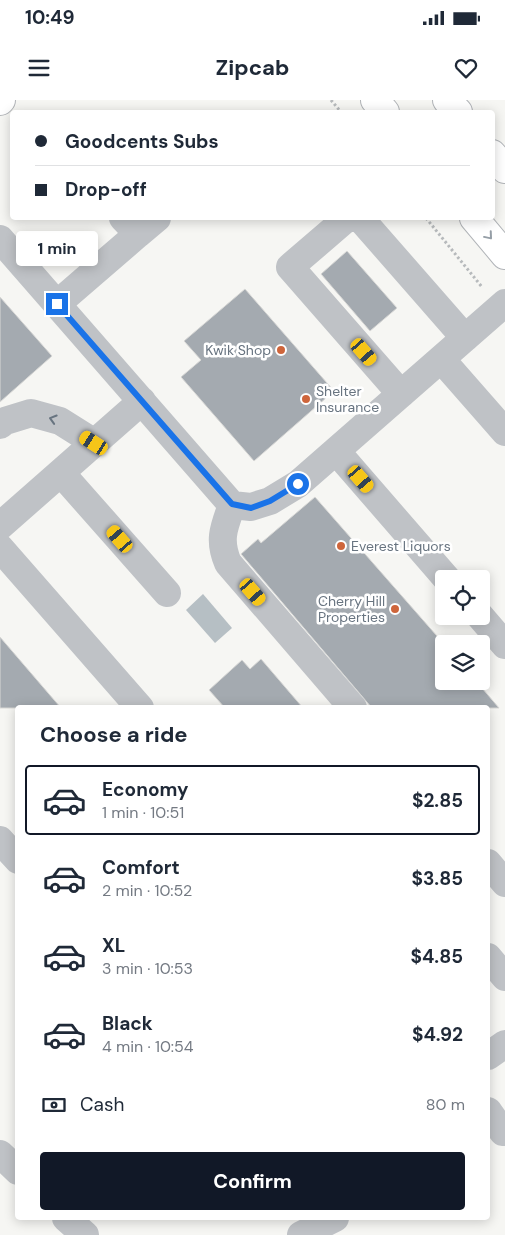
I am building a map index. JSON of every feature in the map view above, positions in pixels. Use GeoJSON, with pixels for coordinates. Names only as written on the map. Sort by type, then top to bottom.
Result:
{"type":"FeatureCollection","features":[{"type":"Feature","properties":{"kind":"main road"},"geometry":{"type":"LineString","coordinates":[[375,100],[383,110]]}},
{"type":"Feature","properties":{"kind":"main road"},"geometry":{"type":"LineString","coordinates":[[447,100],[456,110]]}},
{"type":"Feature","properties":{"kind":"main road"},"geometry":{"type":"LineString","coordinates":[[495,157],[505,169]]}},
{"type":"Feature","properties":{"kind":"main road"},"geometry":{"type":"LineString","coordinates":[[476,220],[505,255]]}},
{"type":"Feature","properties":{"kind":"street"},"geometry":{"type":"LineString","coordinates":[[345,220],[290,267],[401,394]]}},
{"type":"Feature","properties":{"kind":"street"},"geometry":{"type":"LineString","coordinates":[[362,220],[465,338]]}},
{"type":"Feature","properties":{"kind":"street"},"geometry":{"type":"LineString","coordinates":[[57,304],[139,223]]}},
{"type":"Feature","properties":{"kind":"street"},"geometry":{"type":"LineString","coordinates":[[0,239],[232,504],[251,508],[270,501],[298,484],[503,305]]}},
{"type":"Feature","properties":{"kind":"street"},"geometry":{"type":"LineString","coordinates":[[441,359],[505,432]]}},
{"type":"Feature","properties":{"kind":"street"},"geometry":{"type":"LineString","coordinates":[[0,526],[142,401]]}},
{"type":"Feature","properties":{"kind":"street"},"geometry":{"type":"LineString","coordinates":[[0,425],[6,421],[31,413],[60,420],[94,443]]}},
{"type":"Feature","properties":{"kind":"street"},"geometry":{"type":"LineString","coordinates":[[336,451],[439,570]]}},
{"type":"Feature","properties":{"kind":"street"},"geometry":{"type":"LineString","coordinates":[[61,473],[167,593]]}},
{"type":"Feature","properties":{"kind":"street"},"geometry":{"type":"LineString","coordinates":[[232,504],[223,535],[222,550],[228,563],[350,705]]}},
{"type":"Feature","properties":{"kind":"street"},"geometry":{"type":"LineString","coordinates":[[0,548],[137,705]]}},
{"type":"Feature","properties":{"kind":"street"},"geometry":{"type":"LineString","coordinates":[[488,625],[505,645]]}},
{"type":"Feature","properties":{"kind":"street"},"geometry":{"type":"LineString","coordinates":[[0,840],[15,857]]}},
{"type":"Feature","properties":{"kind":"street"},"geometry":{"type":"LineString","coordinates":[[490,865],[505,883]]}},
{"type":"Feature","properties":{"kind":"street"},"geometry":{"type":"LineString","coordinates":[[490,960],[505,977]]}},
{"type":"Feature","properties":{"kind":"street"},"geometry":{"type":"LineString","coordinates":[[490,1055],[505,1044]]}},
{"type":"Feature","properties":{"kind":"street"},"geometry":{"type":"LineString","coordinates":[[0,1154],[15,1168]]}},
{"type":"Feature","properties":{"kind":"street"},"geometry":{"type":"LineString","coordinates":[[68,1220],[85,1235]]}},
{"type":"Feature","properties":{"kind":"street"},"geometry":{"type":"LineString","coordinates":[[300,1229],[329,1220]]}},
{"type":"Feature","properties":{"kind":"path"},"geometry":{"type":"LineString","coordinates":[[331,100],[339,110]]}},
{"type":"Feature","properties":{"kind":"path"},"geometry":{"type":"LineString","coordinates":[[428,220],[503,305]]}},
{"type":"Feature","properties":{"kind":"shaded area"},"geometry":{"type":"Polygon","coordinates":[[[203,594],[232,628],[215,643],[186,610],[203,594]]]}},
{"type":"Feature","properties":{"kind":"building"},"geometry":{"type":"Polygon","coordinates":[[[347,251],[397,308],[370,331],[321,274],[347,251]]]}},
{"type":"Feature","properties":{"kind":"building"},"geometry":{"type":"Polygon","coordinates":[[[245,289],[334,391],[254,461],[181,377],[201,360],[184,341],[245,289]]]}},
{"type":"Feature","properties":{"kind":"building"},"geometry":{"type":"Polygon","coordinates":[[[0,297],[52,356],[0,402],[0,297]]]}},
{"type":"Feature","properties":{"kind":"building"},"geometry":{"type":"Polygon","coordinates":[[[315,497],[436,635],[435,690],[484,690],[499,708],[490,708],[490,705],[369,705],[241,554],[258,539],[261,543],[315,497]]]}},
{"type":"Feature","properties":{"kind":"building"},"geometry":{"type":"Polygon","coordinates":[[[0,637],[58,705],[15,705],[15,708],[0,708],[0,637]]]}},
{"type":"Feature","properties":{"kind":"building"},"geometry":{"type":"Polygon","coordinates":[[[261,659],[300,705],[222,705],[209,690],[242,660],[250,669],[261,659]]]}},
{"type":"Feature","properties":{"kind":"place","name":"Kwik Shop"},"geometry":{"type":"Point","coordinates":[281,350]}},
{"type":"Feature","properties":{"kind":"place","name":"Shelter Insurance"},"geometry":{"type":"Point","coordinates":[306,399]}},
{"type":"Feature","properties":{"kind":"place","name":"Everest Liquors"},"geometry":{"type":"Point","coordinates":[341,546]}},
{"type":"Feature","properties":{"kind":"place","name":"Cherry Hill Properties"},"geometry":{"type":"Point","coordinates":[395,609]}},
{"type":"Feature","properties":{"kind":"route"},"geometry":{"type":"LineString","coordinates":[[57,304],[232,504],[251,508],[270,501],[298,484]]}}]}
